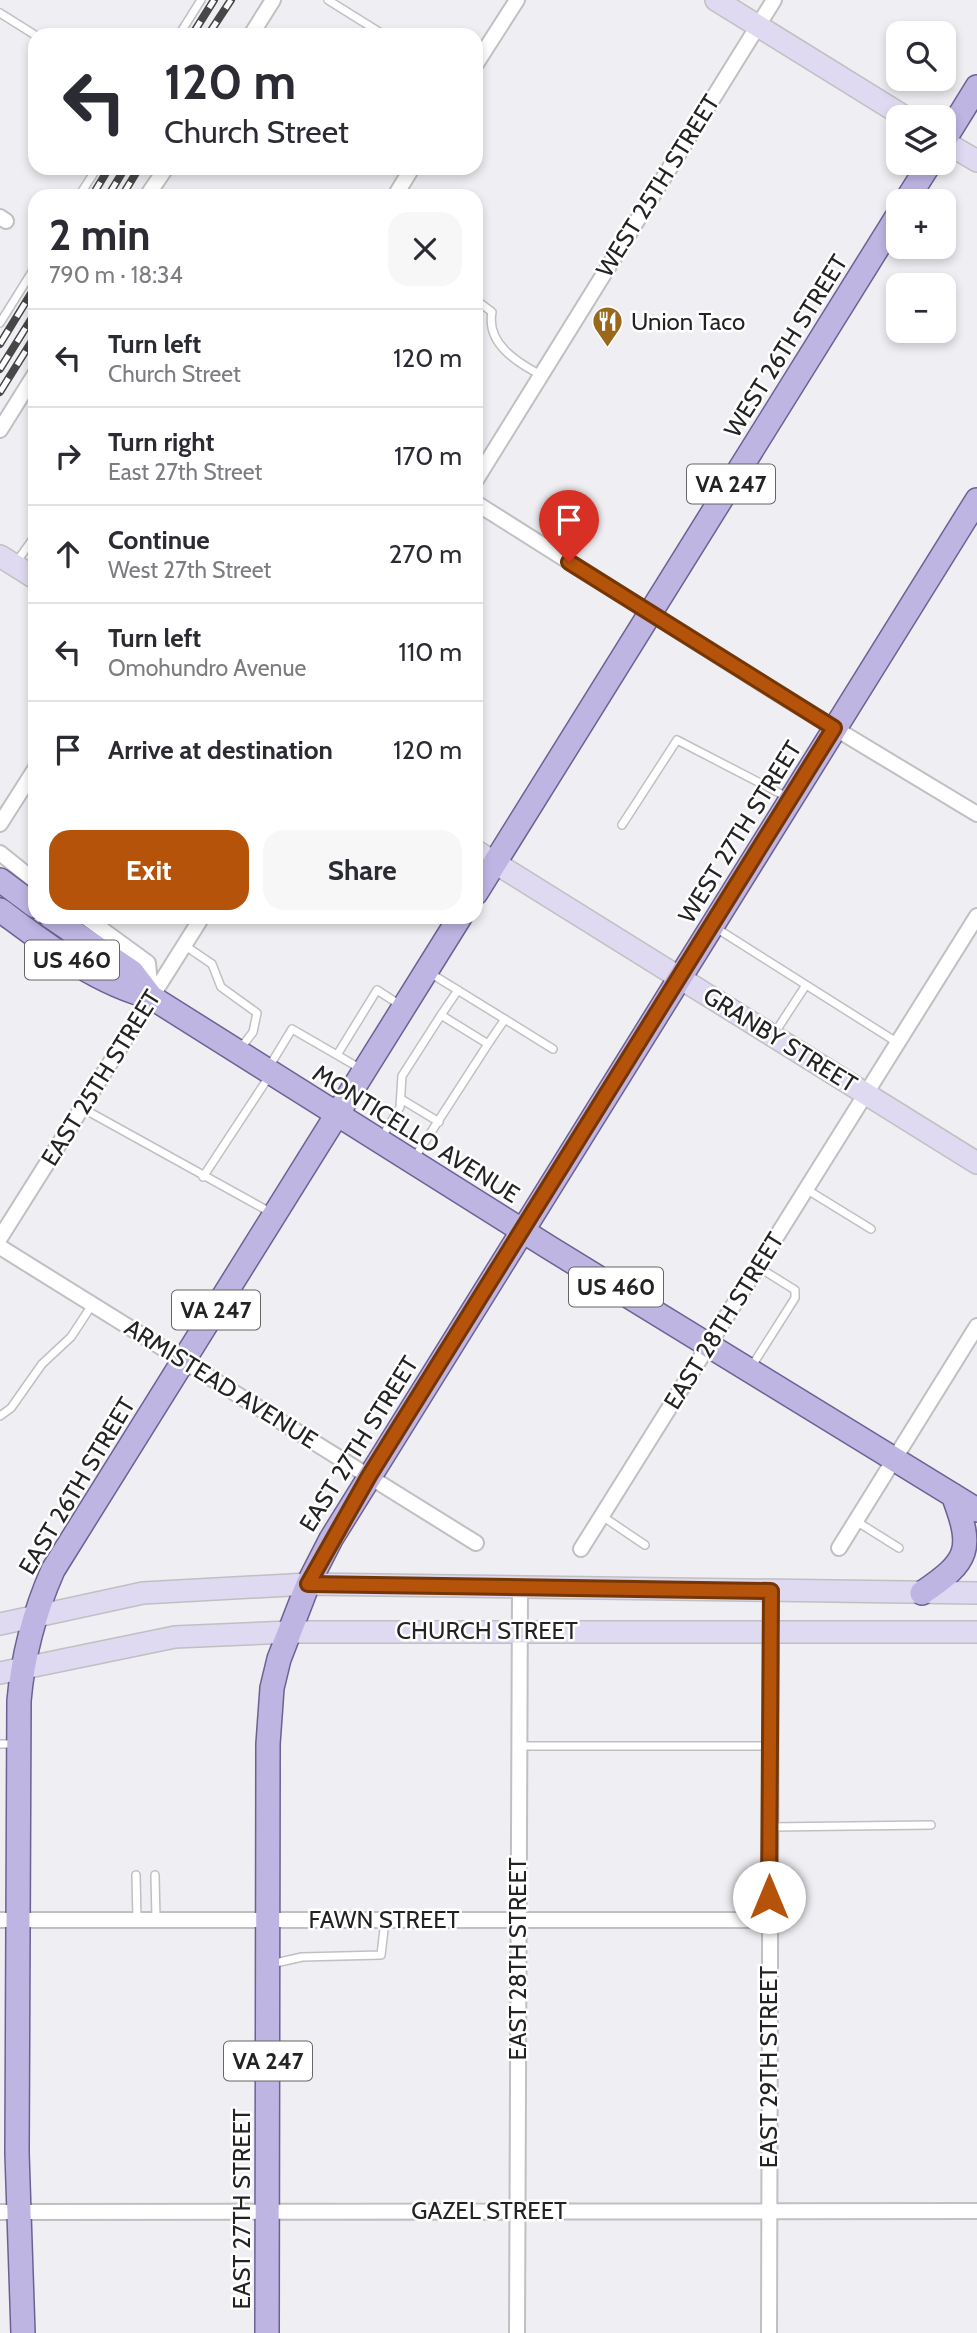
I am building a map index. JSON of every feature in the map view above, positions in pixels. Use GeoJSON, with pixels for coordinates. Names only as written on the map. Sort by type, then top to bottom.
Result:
{"type":"FeatureCollection","features":[{"type":"Feature","properties":{"kind":"main road"},"geometry":{"type":"LineString","coordinates":[[716,0],[886,105]]}},
{"type":"Feature","properties":{"kind":"main road"},"geometry":{"type":"LineString","coordinates":[[956,120],[977,87]]}},
{"type":"Feature","properties":{"kind":"main road"},"geometry":{"type":"LineString","coordinates":[[956,149],[977,162]]}},
{"type":"Feature","properties":{"kind":"main road","name":"WEST 26TH STREET"},"geometry":{"type":"LineString","coordinates":[[486,856],[652,612],[886,234]]}},
{"type":"Feature","properties":{"kind":"main road","name":"WEST 27TH STREET"},"geometry":{"type":"LineString","coordinates":[[680,978],[977,500]]}},
{"type":"Feature","properties":{"kind":"main road"},"geometry":{"type":"LineString","coordinates":[[7,561],[28,574]]}},
{"type":"Feature","properties":{"kind":"main road","name":"GRANBY STREET"},"geometry":{"type":"LineString","coordinates":[[486,856],[977,1163]]}},
{"type":"Feature","properties":{"kind":"main road","name":"US 460"},"geometry":{"type":"LineString","coordinates":[[0,880],[28,901]]}},
{"type":"Feature","properties":{"kind":"main road","name":"MONTICELLO AVENUE"},"geometry":{"type":"LineString","coordinates":[[0,910],[99,977],[122,990],[151,997],[523,1231],[977,1510]]}},
{"type":"Feature","properties":{"kind":"main road","name":"MONTICELLO AVENUE"},"geometry":{"type":"LineString","coordinates":[[61,924],[132,972],[151,997]]}},
{"type":"Feature","properties":{"kind":"main road","name":"EAST 26TH STREET"},"geometry":{"type":"LineString","coordinates":[[23,2333],[10,2212],[12,1975],[8,1920],[11,1671],[53,1570],[456,924]]}},
{"type":"Feature","properties":{"kind":"main road","name":"EAST 27TH STREET"},"geometry":{"type":"LineString","coordinates":[[267,2333],[268,1744],[272,1688],[289,1632],[308,1584],[369,1476],[680,978]]}},
{"type":"Feature","properties":{"kind":"main road"},"geometry":{"type":"LineString","coordinates":[[922,1593],[952,1573],[965,1550],[964,1527],[953,1495]]}},
{"type":"Feature","properties":{"kind":"main road","name":"CHURCH STREET"},"geometry":{"type":"LineString","coordinates":[[0,1624],[144,1594],[308,1584],[977,1593]]}},
{"type":"Feature","properties":{"kind":"main road","name":"CHURCH STREET"},"geometry":{"type":"LineString","coordinates":[[11,1671],[175,1637],[289,1632],[977,1632]]}},
{"type":"Feature","properties":{"kind":"street"},"geometry":{"type":"LineString","coordinates":[[255,28],[273,0]]}},
{"type":"Feature","properties":{"kind":"street"},"geometry":{"type":"LineString","coordinates":[[483,53],[517,0]]}},
{"type":"Feature","properties":{"kind":"street","name":"WEST 25TH STREET"},"geometry":{"type":"LineString","coordinates":[[483,469],[774,0]]}},
{"type":"Feature","properties":{"kind":"street"},"geometry":{"type":"LineString","coordinates":[[0,430],[28,385]]}},
{"type":"Feature","properties":{"kind":"street"},"geometry":{"type":"LineString","coordinates":[[483,507],[834,728],[977,814]]}},
{"type":"Feature","properties":{"kind":"street"},"geometry":{"type":"LineString","coordinates":[[0,824],[28,780]]}},
{"type":"Feature","properties":{"kind":"street"},"geometry":{"type":"LineString","coordinates":[[0,853],[28,875]]}},
{"type":"Feature","properties":{"kind":"street","name":"EAST 28TH STREET"},"geometry":{"type":"LineString","coordinates":[[581,1549],[977,916]]}},
{"type":"Feature","properties":{"kind":"street"},"geometry":{"type":"LineString","coordinates":[[95,924],[148,963],[151,997]]}},
{"type":"Feature","properties":{"kind":"street","name":"EAST 25TH STREET"},"geometry":{"type":"LineString","coordinates":[[0,1238],[198,924]]}},
{"type":"Feature","properties":{"kind":"street","name":"ARMISTEAD AVENUE"},"geometry":{"type":"LineString","coordinates":[[0,1247],[476,1543]]}},
{"type":"Feature","properties":{"kind":"street"},"geometry":{"type":"LineString","coordinates":[[839,1549],[977,1325]]}},
{"type":"Feature","properties":{"kind":"street","name":"EAST 28TH STREET"},"geometry":{"type":"LineString","coordinates":[[517,2333],[520,1586]]}},
{"type":"Feature","properties":{"kind":"street","name":"EAST 29TH STREET"},"geometry":{"type":"LineString","coordinates":[[769,2333],[771,1591]]}},
{"type":"Feature","properties":{"kind":"street","name":"FAWN STREET"},"geometry":{"type":"LineString","coordinates":[[8,1920],[769,1920]]}},
{"type":"Feature","properties":{"kind":"street","name":"GAZEL STREET"},"geometry":{"type":"LineString","coordinates":[[10,2212],[977,2211]]}},
{"type":"Feature","properties":{"kind":"lane"},"geometry":{"type":"LineString","coordinates":[[183,28],[201,0]]}},
{"type":"Feature","properties":{"kind":"lane"},"geometry":{"type":"LineString","coordinates":[[328,0],[373,28]]}},
{"type":"Feature","properties":{"kind":"lane"},"geometry":{"type":"LineString","coordinates":[[0,13],[28,31]]}},
{"type":"Feature","properties":{"kind":"lane"},"geometry":{"type":"LineString","coordinates":[[0,323],[28,278]]}},
{"type":"Feature","properties":{"kind":"lane"},"geometry":{"type":"LineString","coordinates":[[483,305],[492,312],[490,325],[494,339],[522,365],[541,375]]}},
{"type":"Feature","properties":{"kind":"lane"},"geometry":{"type":"LineString","coordinates":[[7,561],[28,542]]}},
{"type":"Feature","properties":{"kind":"lane"},"geometry":{"type":"LineString","coordinates":[[622,825],[677,740],[790,798]]}},
{"type":"Feature","properties":{"kind":"lane"},"geometry":{"type":"LineString","coordinates":[[712,926],[898,1043]]}},
{"type":"Feature","properties":{"kind":"lane"},"geometry":{"type":"LineString","coordinates":[[184,945],[212,964],[221,987],[257,1013],[253,1032],[238,1052]]}},
{"type":"Feature","properties":{"kind":"lane"},"geometry":{"type":"LineString","coordinates":[[426,971],[553,1049]]}},
{"type":"Feature","properties":{"kind":"lane"},"geometry":{"type":"LineString","coordinates":[[773,1036],[806,985]]}},
{"type":"Feature","properties":{"kind":"lane"},"geometry":{"type":"LineString","coordinates":[[337,1055],[377,990],[404,1007]]}},
{"type":"Feature","properties":{"kind":"lane"},"geometry":{"type":"LineString","coordinates":[[380,1140],[400,1107],[402,1076],[458,990]]}},
{"type":"Feature","properties":{"kind":"lane"},"geometry":{"type":"LineString","coordinates":[[441,1015],[488,1044]]}},
{"type":"Feature","properties":{"kind":"lane"},"geometry":{"type":"LineString","coordinates":[[412,1161],[505,1019]]}},
{"type":"Feature","properties":{"kind":"lane"},"geometry":{"type":"LineString","coordinates":[[203,1177],[269,1072],[292,1028],[365,1071]]}},
{"type":"Feature","properties":{"kind":"lane"},"geometry":{"type":"LineString","coordinates":[[401,1100],[439,1122]]}},
{"type":"Feature","properties":{"kind":"lane"},"geometry":{"type":"LineString","coordinates":[[82,1108],[221,1188],[237,1191],[276,1216]]}},
{"type":"Feature","properties":{"kind":"lane"},"geometry":{"type":"LineString","coordinates":[[806,1188],[871,1229]]}},
{"type":"Feature","properties":{"kind":"lane"},"geometry":{"type":"LineString","coordinates":[[750,1369],[795,1298],[794,1290],[757,1267]]}},
{"type":"Feature","properties":{"kind":"lane"},"geometry":{"type":"LineString","coordinates":[[0,1416],[11,1408],[43,1364],[71,1337],[92,1304]]}},
{"type":"Feature","properties":{"kind":"lane"},"geometry":{"type":"LineString","coordinates":[[602,1517],[645,1545]]}},
{"type":"Feature","properties":{"kind":"lane"},"geometry":{"type":"LineString","coordinates":[[856,1521],[899,1548]]}},
{"type":"Feature","properties":{"kind":"lane"},"geometry":{"type":"LineString","coordinates":[[519,1746],[769,1746]]}},
{"type":"Feature","properties":{"kind":"lane"},"geometry":{"type":"LineString","coordinates":[[769,1827],[931,1825]]}},
{"type":"Feature","properties":{"kind":"lane"},"geometry":{"type":"LineString","coordinates":[[136,1875],[137,1920]]}},
{"type":"Feature","properties":{"kind":"lane"},"geometry":{"type":"LineString","coordinates":[[155,1875],[156,1920]]}},
{"type":"Feature","properties":{"kind":"lane"},"geometry":{"type":"LineString","coordinates":[[269,1965],[302,1956],[381,1955],[385,1920]]}},
{"type":"Feature","properties":{"kind":"railway"},"geometry":{"type":"LineString","coordinates":[[196,28],[214,0]]}},
{"type":"Feature","properties":{"kind":"railway"},"geometry":{"type":"LineString","coordinates":[[213,28],[231,0]]}},
{"type":"Feature","properties":{"kind":"railway"},"geometry":{"type":"LineString","coordinates":[[96,189],[105,175]]}},
{"type":"Feature","properties":{"kind":"railway"},"geometry":{"type":"LineString","coordinates":[[112,189],[121,175]]}},
{"type":"Feature","properties":{"kind":"railway"},"geometry":{"type":"LineString","coordinates":[[126,189],[135,175]]}},
{"type":"Feature","properties":{"kind":"railway"},"geometry":{"type":"LineString","coordinates":[[0,344],[28,298]]}},
{"type":"Feature","properties":{"kind":"railway"},"geometry":{"type":"LineString","coordinates":[[0,369],[28,324]]}},
{"type":"Feature","properties":{"kind":"railway"},"geometry":{"type":"LineString","coordinates":[[0,392],[28,347]]}},
{"type":"Feature","properties":{"kind":"place","name":"Union Taco"},"geometry":{"type":"Point","coordinates":[608,349]}},
{"type":"Feature","properties":{"kind":"route"},"geometry":{"type":"LineString","coordinates":[[569,562],[834,728],[369,1476],[331,1539],[308,1584],[771,1591],[769,1897]]}}]}
